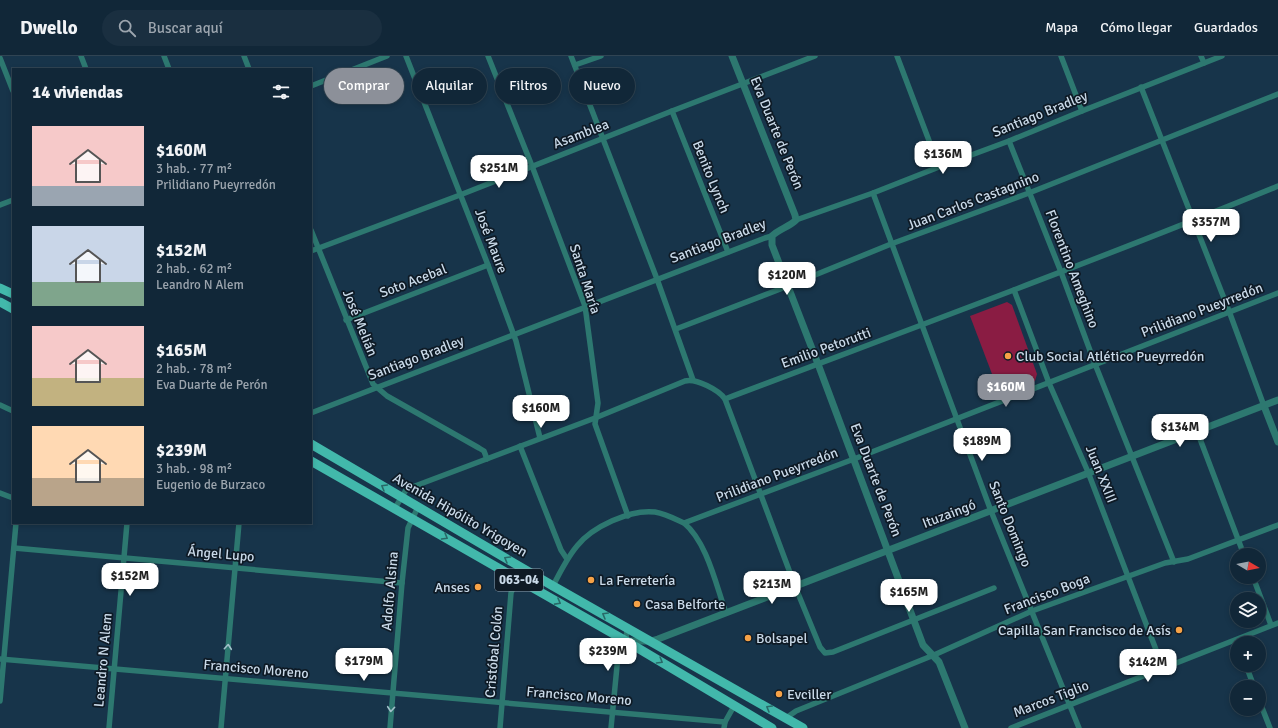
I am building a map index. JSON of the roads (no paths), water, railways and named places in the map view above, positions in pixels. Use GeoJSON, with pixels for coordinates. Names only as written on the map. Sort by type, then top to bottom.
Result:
{"type":"FeatureCollection","features":[{"type":"Feature","properties":{"kind":"main road"},"geometry":{"type":"LineString","coordinates":[[0,288],[12,294]]}},
{"type":"Feature","properties":{"kind":"main road"},"geometry":{"type":"LineString","coordinates":[[0,302],[12,308]]}},
{"type":"Feature","properties":{"kind":"main road","name":"Avenida Hipólito Yrigoyen"},"geometry":{"type":"LineString","coordinates":[[312,445],[553,586],[803,728]]}},
{"type":"Feature","properties":{"kind":"main road","name":"Avenida Hipólito Yrigoyen"},"geometry":{"type":"LineString","coordinates":[[312,462],[626,641],[772,728]]}},
{"type":"Feature","properties":{"kind":"street"},"geometry":{"type":"LineString","coordinates":[[81,56],[86,68]]}},
{"type":"Feature","properties":{"kind":"street"},"geometry":{"type":"LineString","coordinates":[[164,56],[169,68]]}},
{"type":"Feature","properties":{"kind":"street"},"geometry":{"type":"LineString","coordinates":[[244,56],[249,68]]}},
{"type":"Feature","properties":{"kind":"street"},"geometry":{"type":"LineString","coordinates":[[312,86],[387,56]]}},
{"type":"Feature","properties":{"kind":"street","name":"José Maure"},"geometry":{"type":"LineString","coordinates":[[406,56],[488,265],[513,334],[540,438]]}},
{"type":"Feature","properties":{"kind":"street","name":"Santa María"},"geometry":{"type":"LineString","coordinates":[[488,56],[532,166],[585,306],[598,403],[595,418],[596,428],[628,516]]}},
{"type":"Feature","properties":{"kind":"street"},"geometry":{"type":"LineString","coordinates":[[571,56],[604,138],[676,329],[692,380]]}},
{"type":"Feature","properties":{"kind":"street"},"geometry":{"type":"LineString","coordinates":[[575,65],[601,56]]}},
{"type":"Feature","properties":{"kind":"street","name":"Eva Duarte de Perón"},"geometry":{"type":"LineString","coordinates":[[732,56],[796,220]]}},
{"type":"Feature","properties":{"kind":"street","name":"Asamblea"},"geometry":{"type":"LineString","coordinates":[[312,251],[460,195],[815,56]]}},
{"type":"Feature","properties":{"kind":"street"},"geometry":{"type":"LineString","coordinates":[[897,56],[939,167]]}},
{"type":"Feature","properties":{"kind":"street"},"geometry":{"type":"LineString","coordinates":[[1061,56],[1082,110]]}},
{"type":"Feature","properties":{"kind":"street"},"geometry":{"type":"LineString","coordinates":[[1201,56],[1204,63]]}},
{"type":"Feature","properties":{"kind":"street","name":"Santiago Bradley"},"geometry":{"type":"LineString","coordinates":[[312,413],[585,306],[772,236],[796,220],[873,193],[1009,141],[1082,110],[1222,56]]}},
{"type":"Feature","properties":{"kind":"street"},"geometry":{"type":"LineString","coordinates":[[0,58],[12,88]]}},
{"type":"Feature","properties":{"kind":"street"},"geometry":{"type":"LineString","coordinates":[[1141,87],[1229,311],[1278,442]]}},
{"type":"Feature","properties":{"kind":"street","name":"Juan Carlos Castagnino"},"geometry":{"type":"LineString","coordinates":[[676,329],[891,244],[1029,193],[1278,94]]}},
{"type":"Feature","properties":{"kind":"street","name":"Benito Lynch"},"geometry":{"type":"LineString","coordinates":[[672,111],[728,252]]}},
{"type":"Feature","properties":{"kind":"street","name":"Florentino Ameghino"},"geometry":{"type":"LineString","coordinates":[[1009,141],[1061,272],[1095,364],[1133,456],[1174,562]]}},
{"type":"Feature","properties":{"kind":"street","name":"Emilio Petorutti"},"geometry":{"type":"LineString","coordinates":[[725,399],[922,326],[1193,221],[1278,186]]}},
{"type":"Feature","properties":{"kind":"street","name":"Santo Domingo"},"geometry":{"type":"LineString","coordinates":[[873,193],[991,511],[1079,728]]}},
{"type":"Feature","properties":{"kind":"street"},"geometry":{"type":"LineString","coordinates":[[0,206],[12,200]]}},
{"type":"Feature","properties":{"kind":"street","name":"José Melián"},"geometry":{"type":"LineString","coordinates":[[312,233],[370,380],[375,387],[387,396],[484,451],[487,458]]}},
{"type":"Feature","properties":{"kind":"street","name":"Eva Duarte de Perón"},"geometry":{"type":"LineString","coordinates":[[772,236],[772,245],[914,620],[925,648],[934,655],[939,662],[965,728]]}},
{"type":"Feature","properties":{"kind":"street","name":"Soto Acebal"},"geometry":{"type":"LineString","coordinates":[[346,320],[488,265]]}},
{"type":"Feature","properties":{"kind":"street","name":"Juan XXIII"},"geometry":{"type":"LineString","coordinates":[[1014,290],[1049,383],[1088,472],[1163,668]]}},
{"type":"Feature","properties":{"kind":"street","name":"Prilidiano Pueyrredón"},"geometry":{"type":"LineString","coordinates":[[684,523],[854,459],[1278,293]]}},
{"type":"Feature","properties":{"kind":"street"},"geometry":{"type":"LineString","coordinates":[[395,508],[406,490],[410,488],[595,418],[685,380],[692,380],[699,382],[722,395],[725,399],[762,494],[795,586],[820,647],[825,653],[829,653],[994,588]]}},
{"type":"Feature","properties":{"kind":"street","name":"Ituzaingó"},"geometry":{"type":"LineString","coordinates":[[626,641],[651,641],[889,551],[1088,472],[1197,432],[1278,400]]}},
{"type":"Feature","properties":{"kind":"street"},"geometry":{"type":"LineString","coordinates":[[0,405],[12,411]]}},
{"type":"Feature","properties":{"kind":"street"},"geometry":{"type":"LineString","coordinates":[[1197,432],[1242,548]]}},
{"type":"Feature","properties":{"kind":"street"},"geometry":{"type":"LineString","coordinates":[[520,446],[561,550],[567,559]]}},
{"type":"Feature","properties":{"kind":"street"},"geometry":{"type":"LineString","coordinates":[[0,493],[12,498]]}},
{"type":"Feature","properties":{"kind":"street","name":"Adolfo Alsina"},"geometry":{"type":"LineString","coordinates":[[390,728],[408,528],[411,518],[418,507]]}},
{"type":"Feature","properties":{"kind":"street"},"geometry":{"type":"LineString","coordinates":[[553,586],[567,559],[584,538],[614,521],[640,512],[655,512],[669,516],[684,523],[691,529],[702,546],[726,613]]}},
{"type":"Feature","properties":{"kind":"street"},"geometry":{"type":"LineString","coordinates":[[0,701],[2,659],[16,524]]}},
{"type":"Feature","properties":{"kind":"street","name":"Leandro N Alem"},"geometry":{"type":"LineString","coordinates":[[109,728],[127,524]]}},
{"type":"Feature","properties":{"kind":"street"},"geometry":{"type":"LineString","coordinates":[[221,728],[239,524]]}},
{"type":"Feature","properties":{"kind":"street","name":"Francisco Boga"},"geometry":{"type":"LineString","coordinates":[[786,718],[796,711],[934,655],[1032,611],[1165,563],[1188,559],[1278,525]]}},
{"type":"Feature","properties":{"kind":"street","name":"Ángel Lupo"},"geometry":{"type":"LineString","coordinates":[[14,548],[402,583]]}},
{"type":"Feature","properties":{"kind":"street","name":"Cristóbal Colón"},"geometry":{"type":"LineString","coordinates":[[500,728],[511,593],[517,579]]}},
{"type":"Feature","properties":{"kind":"street"},"geometry":{"type":"LineString","coordinates":[[1256,584],[1271,625]]}},
{"type":"Feature","properties":{"kind":"street","name":"Marcos Tiglio"},"geometry":{"type":"LineString","coordinates":[[1248,636],[1278,623]]}},
{"type":"Feature","properties":{"kind":"street"},"geometry":{"type":"LineString","coordinates":[[611,728],[618,656],[626,641],[627,628]]}},
{"type":"Feature","properties":{"kind":"street","name":"Marcos Tiglio"},"geometry":{"type":"LineString","coordinates":[[1011,728],[1163,668],[1230,644]]}},
{"type":"Feature","properties":{"kind":"street","name":"Francisco Moreno"},"geometry":{"type":"LineString","coordinates":[[2,659],[612,711],[724,725]]}},
{"type":"Feature","properties":{"kind":"street"},"geometry":{"type":"LineString","coordinates":[[724,725],[734,706]]}},
{"type":"Feature","properties":{"kind":"street"},"geometry":{"type":"LineString","coordinates":[[1265,716],[1270,728]]}},
{"type":"Feature","properties":{"kind":"place","name":"Club Social Atlético Pueyrredón"},"geometry":{"type":"Point","coordinates":[1008,356]}},
{"type":"Feature","properties":{"kind":"place","name":"La Ferretería"},"geometry":{"type":"Point","coordinates":[591,580]}},
{"type":"Feature","properties":{"kind":"place","name":"Anses"},"geometry":{"type":"Point","coordinates":[478,587]}},
{"type":"Feature","properties":{"kind":"place","name":"Casa Belforte"},"geometry":{"type":"Point","coordinates":[637,604]}},
{"type":"Feature","properties":{"kind":"place","name":"Capilla San Francisco de Asís"},"geometry":{"type":"Point","coordinates":[1179,630]}},
{"type":"Feature","properties":{"kind":"place","name":"Bolsapel"},"geometry":{"type":"Point","coordinates":[748,638]}},
{"type":"Feature","properties":{"kind":"place","name":"Evciller"},"geometry":{"type":"Point","coordinates":[779,694]}}]}
